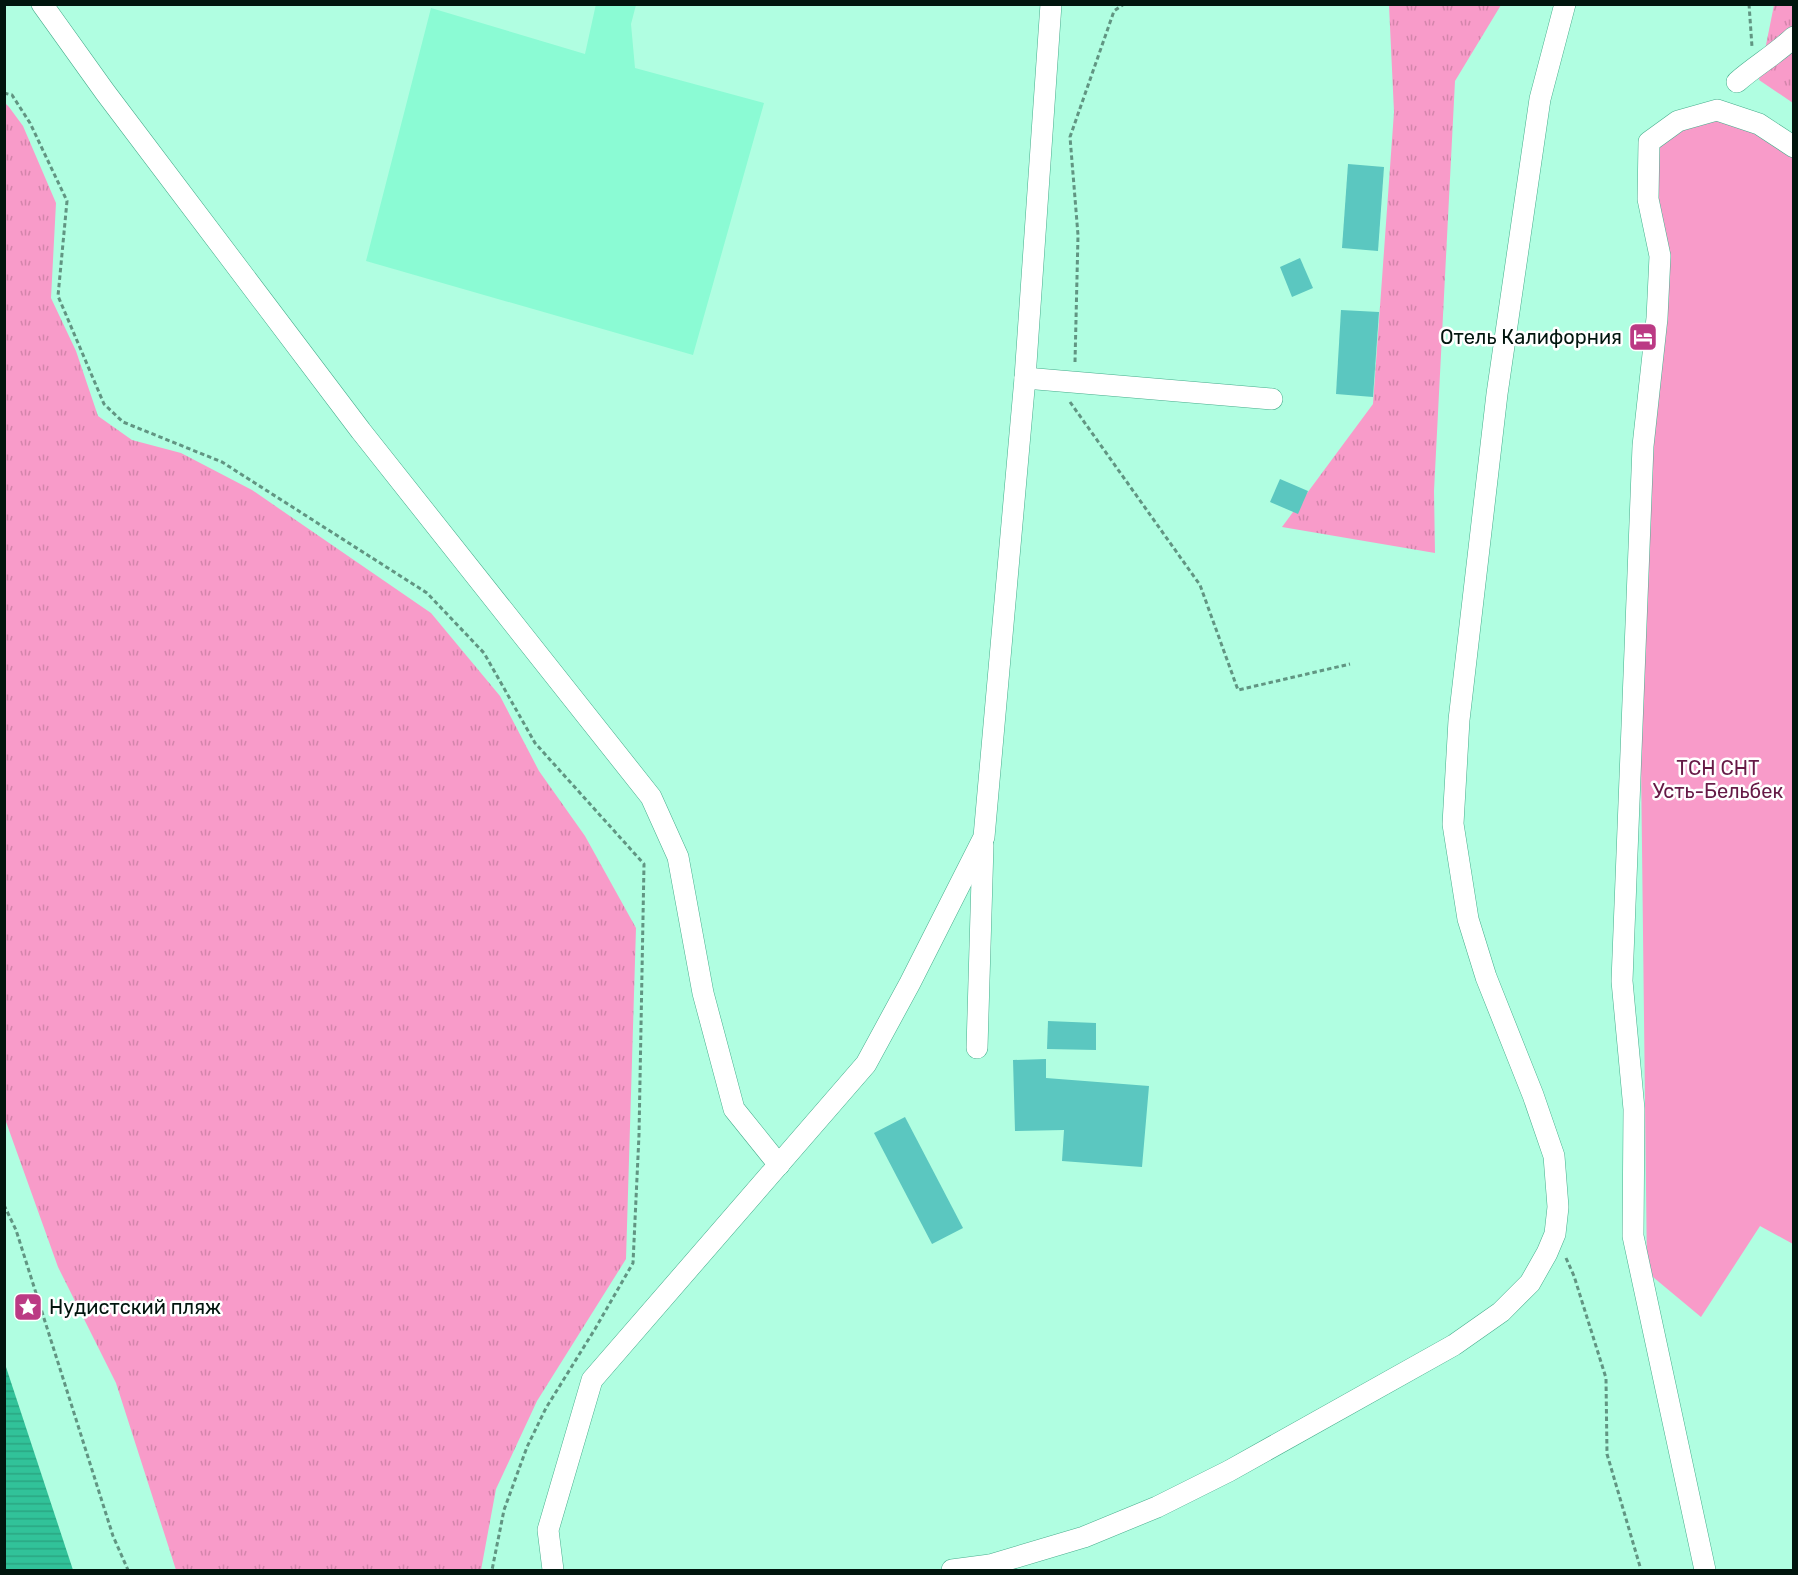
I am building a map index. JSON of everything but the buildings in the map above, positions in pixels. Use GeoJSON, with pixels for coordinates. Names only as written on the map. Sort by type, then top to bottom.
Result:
{"type":"FeatureCollection","features":[{"type":"Feature","properties":{"kind":"street"},"geometry":{"type":"LineString","coordinates":[[42,4],[105,92],[361,431],[651,797],[678,857],[703,993],[734,1109],[779,1164]]}},
{"type":"Feature","properties":{"kind":"street"},"geometry":{"type":"LineString","coordinates":[[977,1048],[984,837],[1025,378],[1051,4]]}},
{"type":"Feature","properties":{"kind":"street"},"geometry":{"type":"LineString","coordinates":[[952,1570],[990,1565],[1084,1537],[1157,1507],[1229,1471],[1454,1345],[1501,1312],[1530,1283],[1555,1234],[1558,1208],[1554,1156],[1533,1095],[1486,977],[1468,919],[1453,824],[1459,720],[1497,394],[1540,99],[1565,4]]}},
{"type":"Feature","properties":{"kind":"street"},"geometry":{"type":"LineString","coordinates":[[1737,82],[1794,37]]}},
{"type":"Feature","properties":{"kind":"street"},"geometry":{"type":"LineString","coordinates":[[1705,1570],[1633,1236],[1634,1109],[1622,981],[1643,446],[1657,318],[1660,256],[1648,199],[1649,142],[1678,121],[1718,110],[1759,124],[1794,147]]}},
{"type":"Feature","properties":{"kind":"street"},"geometry":{"type":"LineString","coordinates":[[1025,378],[1272,399]]}},
{"type":"Feature","properties":{"kind":"street"},"geometry":{"type":"LineString","coordinates":[[553,1570],[548,1530],[592,1380],[866,1064],[984,837]]}},
{"type":"Feature","properties":{"kind":"path"},"geometry":{"type":"LineString","coordinates":[[1124,4],[1114,11],[1070,137],[1078,235],[1065,381],[1200,585],[1238,690],[1350,664]]}},
{"type":"Feature","properties":{"kind":"path"},"geometry":{"type":"LineString","coordinates":[[4,93],[12,95],[30,123],[67,201],[58,296],[104,404],[123,422],[222,462],[427,593],[484,653],[535,742],[644,864],[639,1136],[633,1263],[546,1408],[527,1447],[504,1510],[492,1570]]}},
{"type":"Feature","properties":{"kind":"path"},"geometry":{"type":"LineString","coordinates":[[4,1205],[16,1230],[113,1536],[128,1570]]}},
{"type":"Feature","properties":{"kind":"path"},"geometry":{"type":"LineString","coordinates":[[1555,1234],[1574,1276],[1606,1378],[1607,1454],[1641,1570]]}},
{"type":"Feature","properties":{"kind":"shaded area"},"geometry":{"type":"Polygon","coordinates":[[[596,4],[636,5],[631,24],[635,68],[764,103],[693,355],[366,261],[431,8],[585,54],[596,4]]]}},
{"type":"Feature","properties":{"kind":"shaded area"},"geometry":{"type":"Polygon","coordinates":[[[5,1364],[73,1570],[5,1570],[5,1364]]]}},
{"type":"Feature","properties":{"kind":"green space"},"geometry":{"type":"Polygon","coordinates":[[[1389,5],[1501,5],[1455,81],[1434,491],[1435,553],[1282,527],[1373,404],[1394,112],[1389,5]]]}},
{"type":"Feature","properties":{"kind":"green space"},"geometry":{"type":"Polygon","coordinates":[[[1774,5],[1793,5],[1793,103],[1759,80],[1774,5]]]}},
{"type":"Feature","properties":{"kind":"green space"},"geometry":{"type":"Polygon","coordinates":[[[5,103],[23,126],[56,203],[51,298],[76,351],[98,416],[132,440],[181,453],[252,490],[431,613],[500,696],[539,771],[585,836],[636,928],[626,1259],[537,1401],[496,1489],[481,1570],[176,1570],[116,1383],[58,1267],[5,1119],[5,103]]]}},
{"type":"Feature","properties":{"kind":"green space","name":"ТСН СНТ Усть-Бельбек"},"geometry":{"type":"Polygon","coordinates":[[[1715,113],[1793,152],[1793,1244],[1760,1226],[1701,1317],[1647,1272],[1641,762],[1652,456],[1654,146],[1715,113]]]}},
{"type":"Feature","properties":{"kind":"place","name":"Отель Калифорния"},"geometry":{"type":"Point","coordinates":[1643,337]}},
{"type":"Feature","properties":{"kind":"place","name":"Нудистский пляж"},"geometry":{"type":"Point","coordinates":[28,1307]}}]}
